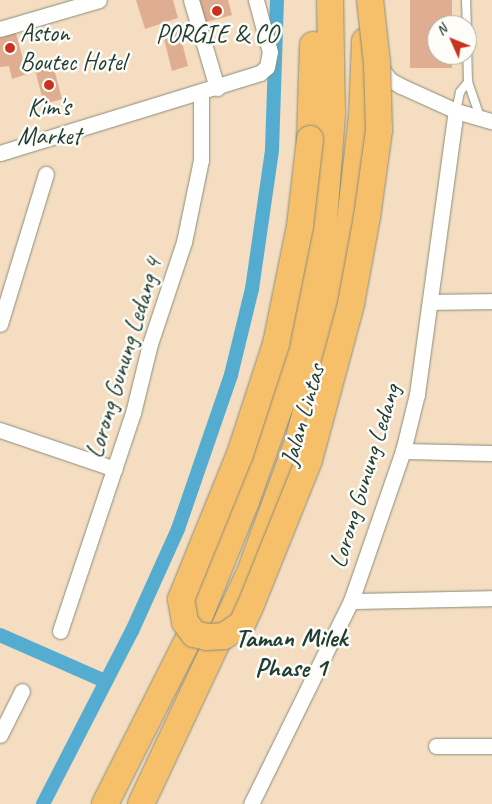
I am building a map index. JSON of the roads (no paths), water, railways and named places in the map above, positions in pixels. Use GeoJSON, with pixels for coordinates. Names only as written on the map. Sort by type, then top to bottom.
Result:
{"type":"FeatureCollection","features":[{"type":"Feature","properties":{"kind":"highway"},"geometry":{"type":"LineString","coordinates":[[313,0],[311,130],[300,226],[276,344],[240,454],[181,599],[185,622],[194,634],[207,637],[224,636],[242,624],[309,460],[351,304],[368,216],[379,130],[378,63],[370,0]]}},
{"type":"Feature","properties":{"kind":"highway","name":"Jalan Lintas"},"geometry":{"type":"LineString","coordinates":[[105,801],[198,620],[246,502],[298,356],[323,234],[332,113],[330,0]]}},
{"type":"Feature","properties":{"kind":"highway","name":"Jalan Lintas"},"geometry":{"type":"LineString","coordinates":[[140,804],[249,575],[298,442],[333,307],[350,220],[362,116],[366,0]]}},
{"type":"Feature","properties":{"kind":"highway"},"geometry":{"type":"LineString","coordinates":[[311,130],[330,58]]}},
{"type":"Feature","properties":{"kind":"street"},"geometry":{"type":"LineString","coordinates":[[0,28],[98,0]]}},
{"type":"Feature","properties":{"kind":"street"},"geometry":{"type":"LineString","coordinates":[[191,0],[217,88]]}},
{"type":"Feature","properties":{"kind":"street"},"geometry":{"type":"LineString","coordinates":[[0,153],[217,88],[260,73],[267,67],[270,52],[256,0]]}},
{"type":"Feature","properties":{"kind":"street"},"geometry":{"type":"LineString","coordinates":[[378,63],[390,80],[456,111],[486,118]]}},
{"type":"Feature","properties":{"kind":"street","name":"Lorong Gunung Ledang 4"},"geometry":{"type":"LineString","coordinates":[[60,631],[115,469],[150,344],[184,242],[201,160],[201,92]]}},
{"type":"Feature","properties":{"kind":"street","name":"Lorong Gunung Ledang"},"geometry":{"type":"LineString","coordinates":[[252,804],[351,601],[403,451],[417,394],[456,111]]}},
{"type":"Feature","properties":{"kind":"street"},"geometry":{"type":"LineString","coordinates":[[0,324],[46,174]]}},
{"type":"Feature","properties":{"kind":"street"},"geometry":{"type":"LineString","coordinates":[[431,302],[492,301]]}},
{"type":"Feature","properties":{"kind":"street"},"geometry":{"type":"LineString","coordinates":[[0,430],[115,469]]}},
{"type":"Feature","properties":{"kind":"street"},"geometry":{"type":"LineString","coordinates":[[403,451],[492,453]]}},
{"type":"Feature","properties":{"kind":"street"},"geometry":{"type":"LineString","coordinates":[[351,601],[492,598]]}},
{"type":"Feature","properties":{"kind":"street"},"geometry":{"type":"LineString","coordinates":[[0,735],[22,691]]}},
{"type":"Feature","properties":{"kind":"street"},"geometry":{"type":"LineString","coordinates":[[436,746],[492,746]]}},
{"type":"Feature","properties":{"kind":"lane"},"geometry":{"type":"LineString","coordinates":[[466,0],[467,15]]}},
{"type":"Feature","properties":{"kind":"lane"},"geometry":{"type":"LineString","coordinates":[[468,65],[468,82],[486,118]]}},
{"type":"Feature","properties":{"kind":"lane"},"geometry":{"type":"LineString","coordinates":[[456,111],[460,92],[468,82]]}},
{"type":"Feature","properties":{"kind":"waterway"},"geometry":{"type":"LineString","coordinates":[[43,804],[132,631],[178,529],[231,375],[252,289],[272,150],[277,0]]}},
{"type":"Feature","properties":{"kind":"waterway"},"geometry":{"type":"LineString","coordinates":[[0,635],[105,681]]}},
{"type":"Feature","properties":{"kind":"place","name":"PORGIE & CO"},"geometry":{"type":"Point","coordinates":[217,11]}},
{"type":"Feature","properties":{"kind":"place","name":"Aston Boutec Hotel"},"geometry":{"type":"Point","coordinates":[10,48]}},
{"type":"Feature","properties":{"kind":"place","name":"Kim's Market"},"geometry":{"type":"Point","coordinates":[49,85]}},
{"type":"Feature","properties":{"kind":"district","name":"Taman Milek Phase 1"},"geometry":{"type":"Point","coordinates":[291,653]}}]}
